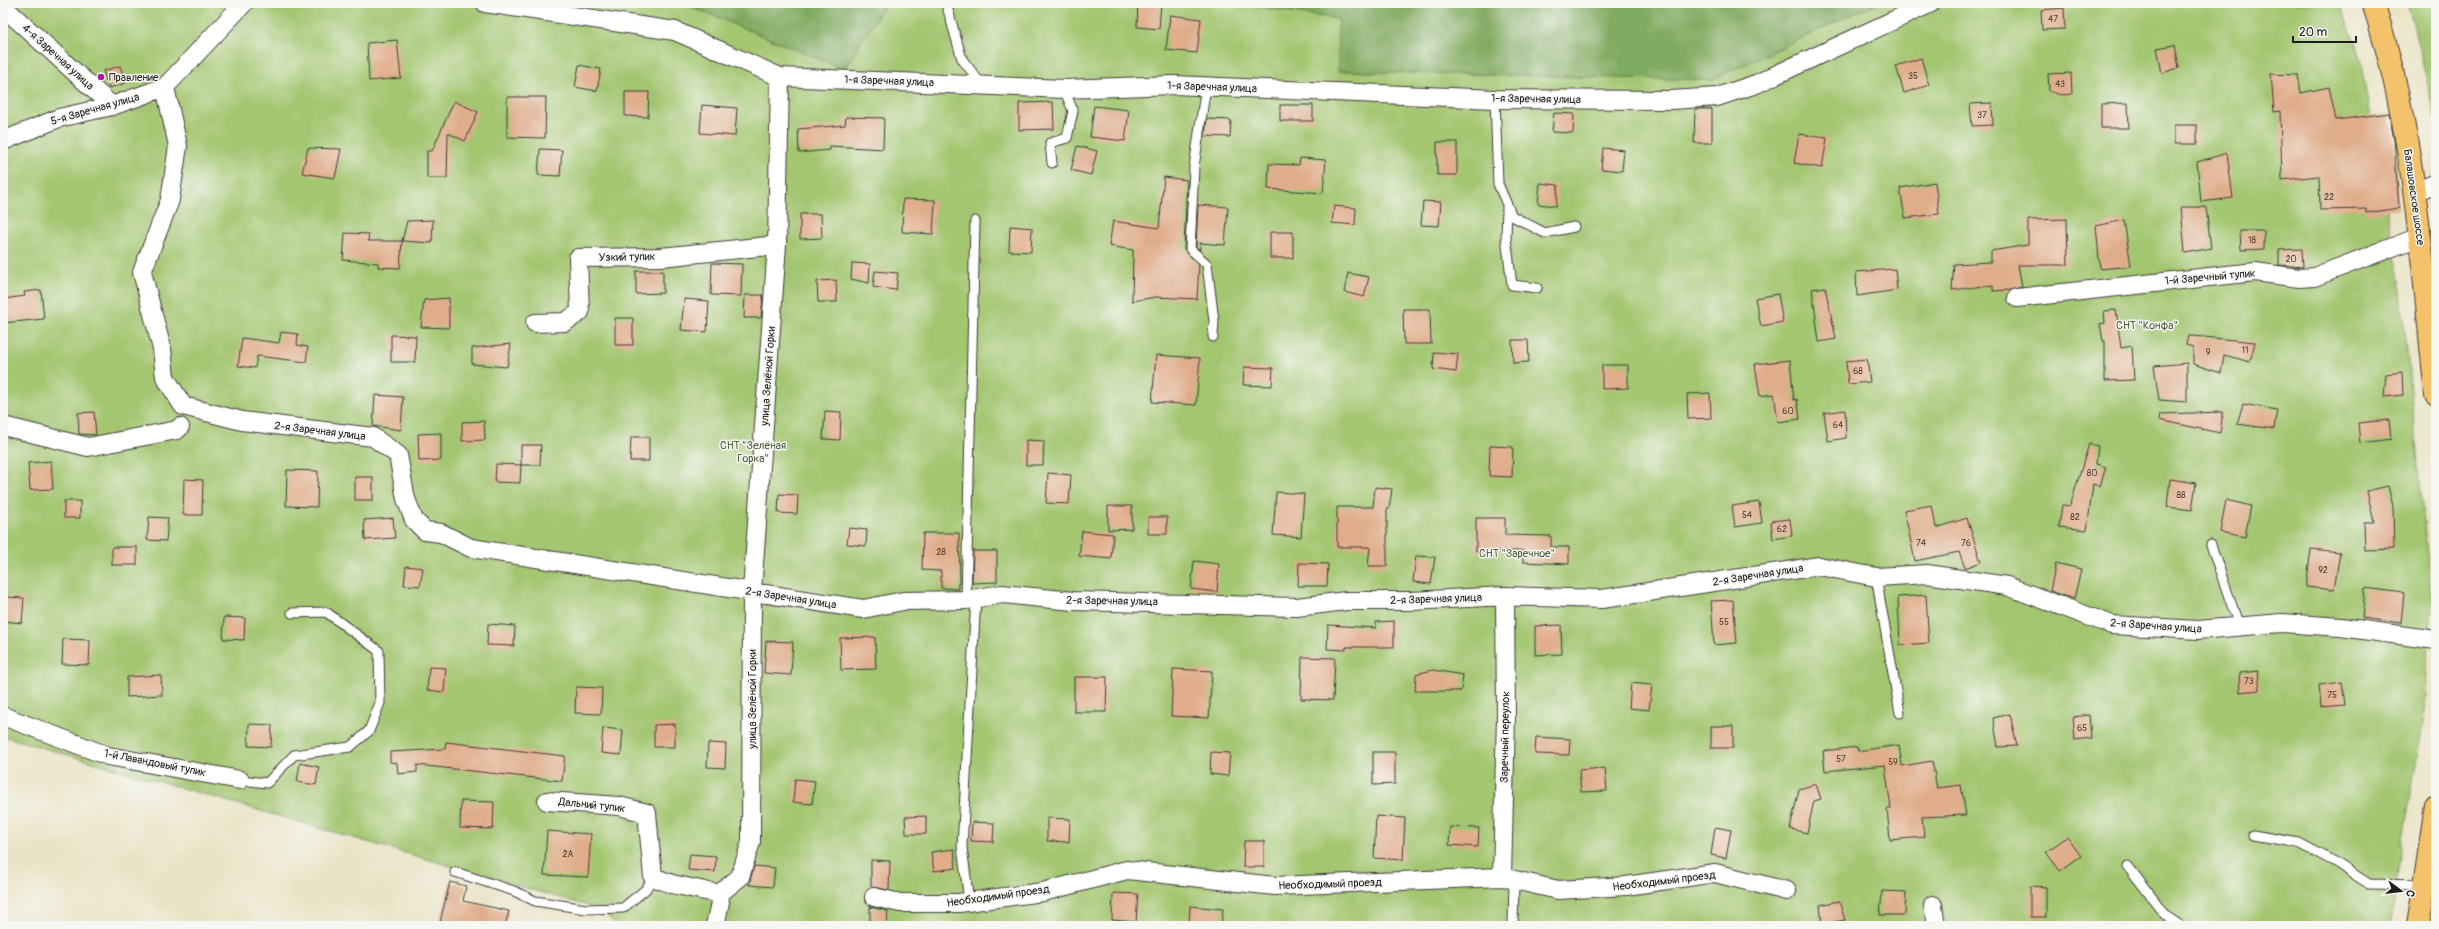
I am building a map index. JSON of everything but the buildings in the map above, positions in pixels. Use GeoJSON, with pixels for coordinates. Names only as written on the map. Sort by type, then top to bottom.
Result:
{"type":"FeatureCollection","features":[{"type":"Feature","properties":{"kind":"main road","name":"Балашовское шоссе"},"geometry":{"type":"LineString","coordinates":[[2373,3],[2386,42],[2415,192],[2436,395]]}},
{"type":"Feature","properties":{"kind":"main road"},"geometry":{"type":"LineString","coordinates":[[2418,926],[2436,805]]}},
{"type":"Feature","properties":{"kind":"street"},"geometry":{"type":"LineString","coordinates":[[183,406],[165,377],[162,349],[142,272],[170,200],[178,146],[166,87],[244,3]]}},
{"type":"Feature","properties":{"kind":"street","name":"1-я Заречная улица"},"geometry":{"type":"LineString","coordinates":[[485,3],[675,31],[780,77],[1064,89],[1206,86],[1495,99],[1671,100],[1718,97],[1756,84],[1931,3]]}},
{"type":"Feature","properties":{"kind":"street","name":"4-я Заречная улица"},"geometry":{"type":"LineString","coordinates":[[3,12],[10,13],[112,106]]}},
{"type":"Feature","properties":{"kind":"street","name":"улица Зелёной Горки"},"geometry":{"type":"LineString","coordinates":[[719,894],[740,877],[751,842],[752,592],[777,245],[780,77]]}},
{"type":"Feature","properties":{"kind":"street","name":"5-я Заречная улица"},"geometry":{"type":"LineString","coordinates":[[3,141],[59,118],[112,106],[166,87]]}},
{"type":"Feature","properties":{"kind":"street"},"geometry":{"type":"LineString","coordinates":[[2415,192],[2436,183]]}},
{"type":"Feature","properties":{"kind":"street","name":"1-й Заречный тупик"},"geometry":{"type":"LineString","coordinates":[[2017,298],[2255,272],[2299,278],[2314,277],[2419,237]]}},
{"type":"Feature","properties":{"kind":"street","name":"Узкий тупик"},"geometry":{"type":"LineString","coordinates":[[535,323],[564,322],[580,312],[578,258],[661,257],[777,245]]}},
{"type":"Feature","properties":{"kind":"street","name":"2-я Заречная улица"},"geometry":{"type":"LineString","coordinates":[[183,406],[242,421],[373,438],[398,455],[406,499],[414,520],[425,530],[442,534],[472,548],[863,609],[903,601],[971,599],[1002,594],[1072,601],[1297,607],[1346,601],[1411,601],[1505,596],[1602,599],[1819,566],[1876,577],[1927,574],[2007,586],[2112,625],[2198,630],[2282,624],[2341,627],[2436,640]]}},
{"type":"Feature","properties":{"kind":"street"},"geometry":{"type":"LineString","coordinates":[[3,426],[88,447],[177,430],[180,427]]}},
{"type":"Feature","properties":{"kind":"street","name":"Заречный переулок"},"geometry":{"type":"LineString","coordinates":[[1505,596],[1508,878]]}},
{"type":"Feature","properties":{"kind":"street","name":"1-й Лавандовый тупик"},"geometry":{"type":"LineString","coordinates":[[3,716],[108,756],[240,780]]}},
{"type":"Feature","properties":{"kind":"street","name":"Дальний тупик"},"geometry":{"type":"LineString","coordinates":[[547,801],[619,806],[647,814],[653,877]]}},
{"type":"Feature","properties":{"kind":"street","name":"Необходимый проезд"},"geometry":{"type":"LineString","coordinates":[[874,898],[900,903],[959,903],[1043,892],[1127,870],[1275,886],[1508,878],[1558,890],[1626,886],[1715,873],[1787,891]]}},
{"type":"Feature","properties":{"kind":"street"},"geometry":{"type":"LineString","coordinates":[[653,877],[672,884],[719,894],[720,902],[715,926]]}},
{"type":"Feature","properties":{"kind":"street"},"geometry":{"type":"LineString","coordinates":[[1933,905],[1936,926]]}},
{"type":"Feature","properties":{"kind":"lane"},"geometry":{"type":"LineString","coordinates":[[946,3],[962,59],[982,85]]}},
{"type":"Feature","properties":{"kind":"lane"},"geometry":{"type":"LineString","coordinates":[[1206,86],[1194,167],[1190,249],[1207,264],[1214,321],[1213,337]]}},
{"type":"Feature","properties":{"kind":"lane"},"geometry":{"type":"LineString","coordinates":[[1052,163],[1050,143],[1067,138],[1074,111],[1064,89]]}},
{"type":"Feature","properties":{"kind":"lane"},"geometry":{"type":"LineString","coordinates":[[1495,99],[1498,184],[1512,216],[1545,233],[1574,227]]}},
{"type":"Feature","properties":{"kind":"lane"},"geometry":{"type":"LineString","coordinates":[[1507,203],[1506,237],[1512,285],[1537,288]]}},
{"type":"Feature","properties":{"kind":"lane"},"geometry":{"type":"LineString","coordinates":[[969,901],[962,846],[971,599],[975,221]]}},
{"type":"Feature","properties":{"kind":"lane"},"geometry":{"type":"LineString","coordinates":[[180,427],[184,418],[183,406]]}},
{"type":"Feature","properties":{"kind":"lane"},"geometry":{"type":"LineString","coordinates":[[2211,545],[2239,626]]}},
{"type":"Feature","properties":{"kind":"lane"},"geometry":{"type":"LineString","coordinates":[[1876,577],[1900,713]]}},
{"type":"Feature","properties":{"kind":"lane"},"geometry":{"type":"LineString","coordinates":[[240,780],[267,783],[294,755],[350,747],[369,731],[380,703],[379,651],[326,612],[292,613]]}},
{"type":"Feature","properties":{"kind":"lane"},"geometry":{"type":"LineString","coordinates":[[2253,835],[2299,843],[2335,862],[2369,884],[2424,884]]}},
{"type":"Feature","properties":{"kind":"lane"},"geometry":{"type":"LineString","coordinates":[[2128,866],[2166,916],[2181,926]]}},
{"type":"Feature","properties":{"kind":"lane"},"geometry":{"type":"LineString","coordinates":[[455,872],[514,891],[535,901],[586,909],[623,908],[646,889],[653,877]]}},
{"type":"Feature","properties":{"kind":"lane"},"geometry":{"type":"LineString","coordinates":[[1508,878],[1512,926]]}},
{"type":"Feature","properties":{"kind":"green space"},"geometry":{"type":"Polygon","coordinates":[[[3,3],[668,3],[687,5],[844,69],[886,3],[1235,3],[1338,19],[1339,71],[1711,80],[1877,3],[2339,3],[2361,58],[2401,291],[2432,603],[2423,724],[2399,862],[2391,926],[617,926],[602,910],[3,736],[3,3]]]}},
{"type":"Feature","properties":{"kind":"green space"},"geometry":{"type":"Polygon","coordinates":[[[668,3],[886,3],[844,69],[687,5],[668,3]]]}},
{"type":"Feature","properties":{"kind":"green space"},"geometry":{"type":"Polygon","coordinates":[[[1235,3],[1877,3],[1711,80],[1338,71],[1338,19],[1235,3]]]}},
{"type":"Feature","properties":{"kind":"green space"},"geometry":{"type":"Polygon","coordinates":[[[2408,3],[2436,3],[2436,118],[2408,3]]]}},
{"type":"Feature","properties":{"kind":"place","name":"Правление"},"geometry":{"type":"Point","coordinates":[101,77]}},
{"type":"Feature","properties":{"kind":"park label","name":"СНТ \"Конфа\""},"geometry":{"type":"Point","coordinates":[2147,325]}},
{"type":"Feature","properties":{"kind":"park label","name":"СНТ \"Зелёная Горка\""},"geometry":{"type":"Point","coordinates":[753,451]}},
{"type":"Feature","properties":{"kind":"park label","name":"СНТ \"Заречное\""},"geometry":{"type":"Point","coordinates":[1517,553]}}]}
